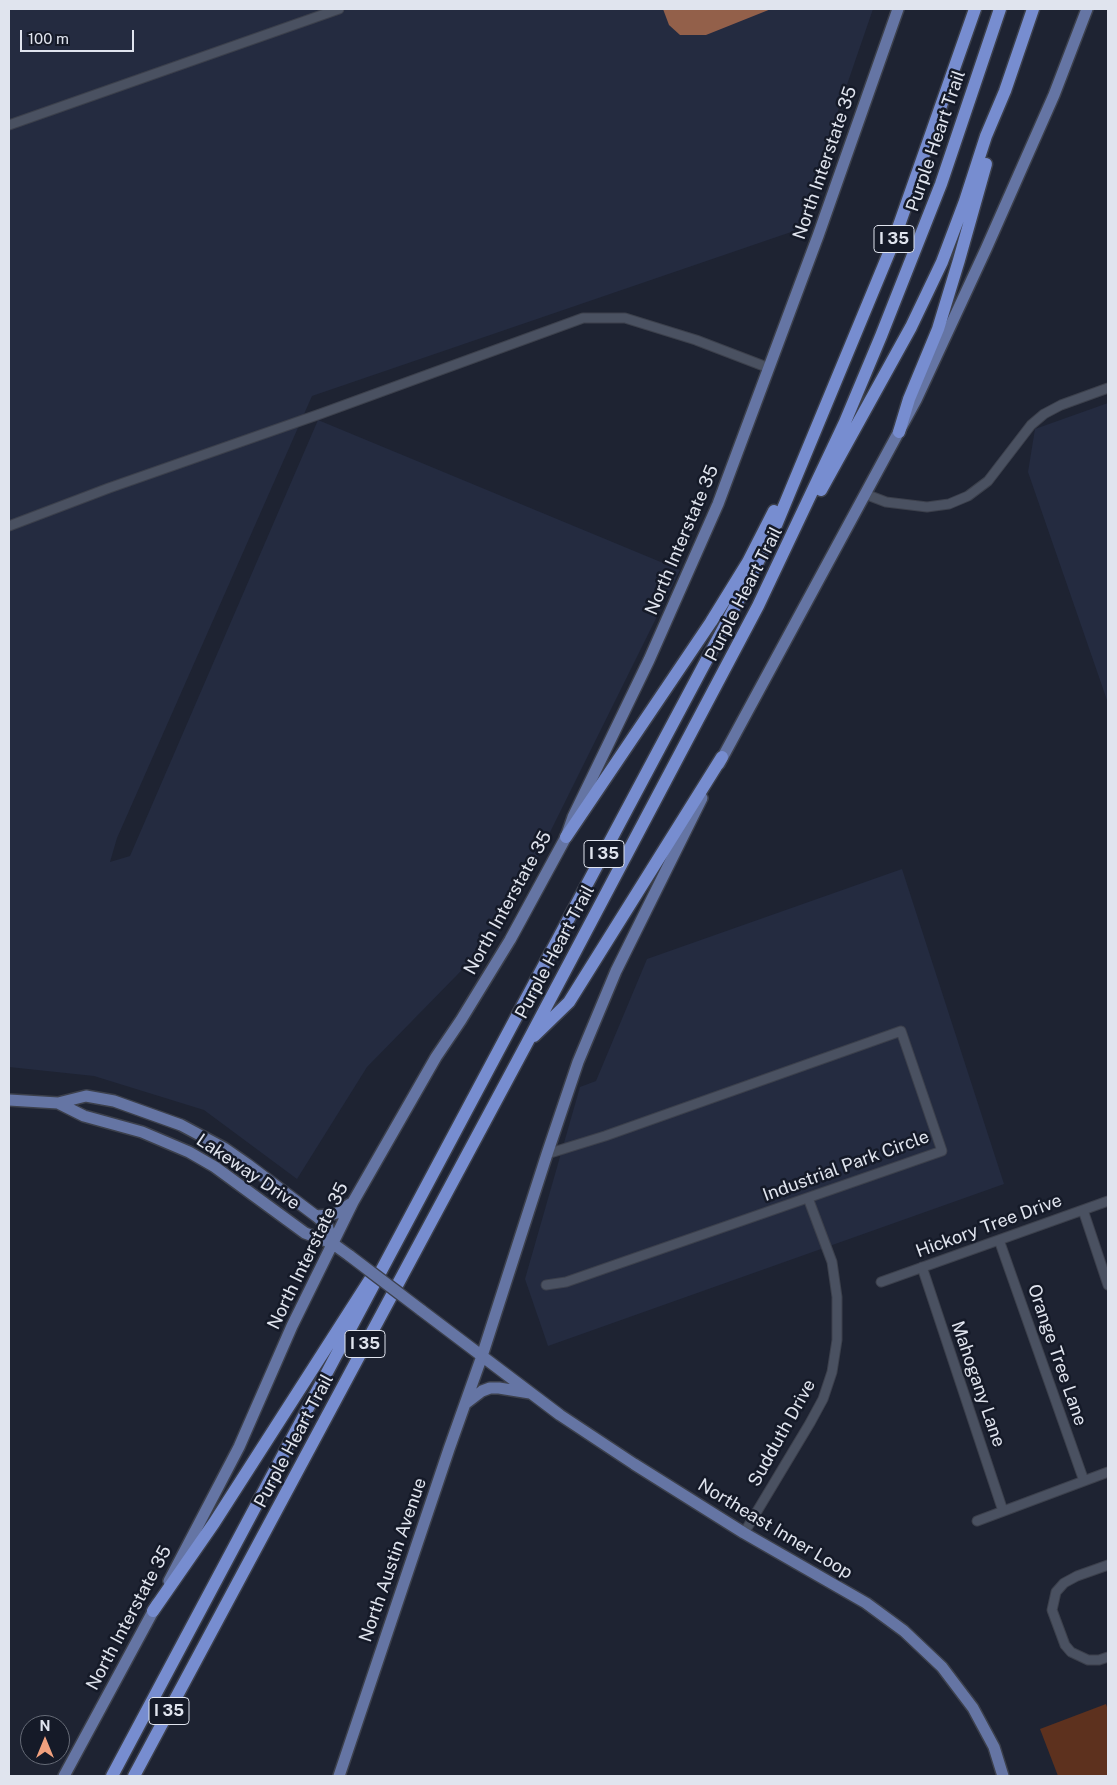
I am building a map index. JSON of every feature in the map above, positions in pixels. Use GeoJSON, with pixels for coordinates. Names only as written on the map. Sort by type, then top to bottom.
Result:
{"type":"FeatureCollection","features":[{"type":"Feature","properties":{"kind":"highway","name":"Purple Heart Trail"},"geometry":{"type":"LineString","coordinates":[[112,1776],[746,586],[777,523],[891,248],[975,9]]}},
{"type":"Feature","properties":{"kind":"highway","name":"Purple Heart Trail"},"geometry":{"type":"LineString","coordinates":[[134,1776],[527,1044],[708,702],[792,536],[845,422],[913,257],[941,184],[1000,9]]}},
{"type":"Feature","properties":{"kind":"highway"},"geometry":{"type":"LineString","coordinates":[[899,432],[909,399],[938,329],[959,260],[1005,91],[1033,9]]}},
{"type":"Feature","properties":{"kind":"highway"},"geometry":{"type":"LineString","coordinates":[[792,536],[838,461],[926,296],[954,232],[986,136],[1005,91]]}},
{"type":"Feature","properties":{"kind":"highway"},"geometry":{"type":"LineString","coordinates":[[566,837],[711,622],[748,562],[800,465]]}},
{"type":"Feature","properties":{"kind":"highway"},"geometry":{"type":"LineString","coordinates":[[527,1044],[569,1002],[722,757]]}},
{"type":"Feature","properties":{"kind":"highway"},"geometry":{"type":"LineString","coordinates":[[153,1611],[214,1523],[361,1292],[399,1239]]}},
{"type":"Feature","properties":{"kind":"main road","name":"North Interstate 35"},"geometry":{"type":"LineString","coordinates":[[64,1776],[239,1447],[288,1335],[353,1202],[436,1057],[510,940],[566,837],[649,660],[708,528],[818,236],[898,9]]}},
{"type":"Feature","properties":{"kind":"main road"},"geometry":{"type":"LineString","coordinates":[[482,1356],[578,1062],[616,972],[722,757],[916,400],[986,249],[1066,64],[1087,9]]}},
{"type":"Feature","properties":{"kind":"main road","name":"Lakeway Drive"},"geometry":{"type":"LineString","coordinates":[[9,1100],[58,1103],[86,1096],[114,1101],[181,1125],[224,1148],[248,1164],[316,1216],[327,1225],[332,1243]]}},
{"type":"Feature","properties":{"kind":"main road","name":"Lakeway Drive"},"geometry":{"type":"LineString","coordinates":[[58,1103],[84,1116],[142,1132],[189,1152],[222,1172],[304,1233],[332,1243],[482,1356]]}},
{"type":"Feature","properties":{"kind":"main road"},"geometry":{"type":"LineString","coordinates":[[316,1216],[329,1216],[338,1213],[353,1202]]}},
{"type":"Feature","properties":{"kind":"main road","name":"Northeast Inner Loop"},"geometry":{"type":"LineString","coordinates":[[482,1356],[560,1414],[634,1464],[744,1533],[866,1603],[908,1635],[942,1667],[973,1708],[994,1747],[1003,1776]]}},
{"type":"Feature","properties":{"kind":"main road","name":"North Austin Avenue"},"geometry":{"type":"LineString","coordinates":[[339,1776],[482,1356]]}},
{"type":"Feature","properties":{"kind":"main road"},"geometry":{"type":"LineString","coordinates":[[465,1404],[482,1391],[490,1388],[532,1393]]}},
{"type":"Feature","properties":{"kind":"street"},"geometry":{"type":"LineString","coordinates":[[9,125],[339,9]]}},
{"type":"Feature","properties":{"kind":"street"},"geometry":{"type":"LineString","coordinates":[[9,526],[115,486],[584,318],[625,318],[696,340],[769,368]]}},
{"type":"Feature","properties":{"kind":"street"},"geometry":{"type":"LineString","coordinates":[[865,494],[886,502],[927,508],[949,504],[968,496],[988,481],[1032,424],[1044,414],[1061,405],[1108,388]]}},
{"type":"Feature","properties":{"kind":"street","name":"Industrial Park Circle"},"geometry":{"type":"LineString","coordinates":[[546,1285],[566,1282],[942,1151],[901,1031],[605,1136],[547,1154]]}},
{"type":"Feature","properties":{"kind":"street","name":"Sudduth Drive"},"geometry":{"type":"LineString","coordinates":[[744,1533],[810,1423],[823,1398],[832,1372],[838,1340],[838,1297],[832,1262],[808,1198]]}},
{"type":"Feature","properties":{"kind":"street","name":"Hickory Tree Drive"},"geometry":{"type":"LineString","coordinates":[[881,1282],[1108,1201]]}},
{"type":"Feature","properties":{"kind":"street"},"geometry":{"type":"LineString","coordinates":[[1083,1210],[1108,1285]]}},
{"type":"Feature","properties":{"kind":"street","name":"Orange Tree Lane"},"geometry":{"type":"LineString","coordinates":[[999,1240],[1084,1481]]}},
{"type":"Feature","properties":{"kind":"street","name":"Mahogany Lane"},"geometry":{"type":"LineString","coordinates":[[922,1267],[1003,1511]]}},
{"type":"Feature","properties":{"kind":"street"},"geometry":{"type":"LineString","coordinates":[[977,1521],[1108,1472]]}},
{"type":"Feature","properties":{"kind":"street"},"geometry":{"type":"LineString","coordinates":[[1108,1565],[1077,1576],[1064,1583],[1056,1592],[1052,1610],[1064,1645],[1071,1652],[1088,1660],[1099,1660],[1108,1657]]}},
{"type":"Feature","properties":{"kind":"shaded area"},"geometry":{"type":"Polygon","coordinates":[[[9,9],[873,9],[797,230],[312,396],[117,838],[110,862],[130,856],[318,420],[680,570],[502,929],[367,1067],[297,1179],[204,1110],[94,1076],[9,1067],[9,9]]]}},
{"type":"Feature","properties":{"kind":"shaded area"},"geometry":{"type":"Polygon","coordinates":[[[663,9],[771,9],[706,35],[680,35],[669,25],[663,9]]]}},
{"type":"Feature","properties":{"kind":"shaded area"},"geometry":{"type":"Polygon","coordinates":[[[1108,403],[1108,703],[1028,472],[1035,429],[1108,403]]]}},
{"type":"Feature","properties":{"kind":"shaded area"},"geometry":{"type":"Polygon","coordinates":[[[902,869],[1004,1184],[548,1346],[525,1279],[580,1087],[596,1081],[647,959],[902,869]]]}},
{"type":"Feature","properties":{"kind":"shaded area"},"geometry":{"type":"Polygon","coordinates":[[[1106,1704],[1108,1710],[1108,1776],[1058,1776],[1040,1729],[1106,1704]]]}}]}
